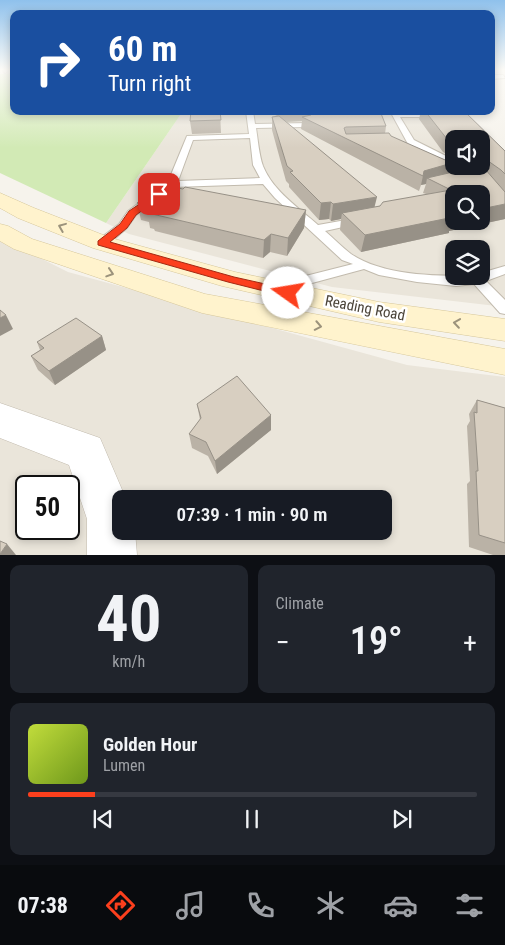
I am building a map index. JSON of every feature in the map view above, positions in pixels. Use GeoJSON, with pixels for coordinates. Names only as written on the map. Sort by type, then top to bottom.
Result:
{"type":"FeatureCollection","features":[{"type":"Feature","properties":{"kind":"main road","name":"Reading Road"},"geometry":{"type":"LineString","coordinates":[[0,200],[26,213],[102,243],[270,289],[379,312],[505,330]]}},
{"type":"Feature","properties":{"kind":"main road","name":"Reading Road"},"geometry":{"type":"LineString","coordinates":[[0,231],[23,244],[202,303],[505,362]]}},
{"type":"Feature","properties":{"kind":"street"},"geometry":{"type":"LineString","coordinates":[[0,420],[85,452],[111,519],[112,555]]}},
{"type":"Feature","properties":{"kind":"lane"},"geometry":{"type":"LineString","coordinates":[[249,115],[258,165],[266,181],[279,196],[347,257],[379,270],[417,278],[445,281]]}},
{"type":"Feature","properties":{"kind":"lane"},"geometry":{"type":"LineString","coordinates":[[395,115],[406,142],[445,160]]}},
{"type":"Feature","properties":{"kind":"lane"},"geometry":{"type":"LineString","coordinates":[[102,243],[123,226],[132,213],[172,184],[190,138],[305,125]]}},
{"type":"Feature","properties":{"kind":"lane"},"geometry":{"type":"LineString","coordinates":[[172,184],[266,181]]}},
{"type":"Feature","properties":{"kind":"lane"},"geometry":{"type":"LineString","coordinates":[[316,229],[372,218]]}},
{"type":"Feature","properties":{"kind":"lane"},"geometry":{"type":"LineString","coordinates":[[270,289],[366,265]]}},
{"type":"Feature","properties":{"kind":"lane"},"geometry":{"type":"LineString","coordinates":[[490,275],[505,270]]}},
{"type":"Feature","properties":{"kind":"lane"},"geometry":{"type":"LineString","coordinates":[[483,285],[505,309]]}},
{"type":"Feature","properties":{"kind":"shaded area"},"geometry":{"type":"Polygon","coordinates":[[[180,115],[463,115],[476,130],[445,130],[445,175],[490,175],[490,145],[505,162],[505,307],[332,287],[129,234],[106,223],[180,115]]]}},
{"type":"Feature","properties":{"kind":"shaded area"},"geometry":{"type":"Polygon","coordinates":[[[0,238],[68,272],[407,365],[505,377],[505,555],[0,555],[0,238]]]}},
{"type":"Feature","properties":{"kind":"green space"},"geometry":{"type":"Polygon","coordinates":[[[0,96],[10,96],[10,115],[180,115],[106,223],[0,173],[0,96]]]}},
{"type":"Feature","properties":{"kind":"building"},"geometry":{"type":"Polygon","coordinates":[[[191,115],[220,115],[221,120],[190,121],[191,115]]]}},
{"type":"Feature","properties":{"kind":"building"},"geometry":{"type":"Polygon","coordinates":[[[311,115],[382,115],[386,126],[346,127],[344,128],[346,134],[389,133],[391,136],[445,160],[445,165],[424,171],[423,176],[302,117],[311,115]]]}},
{"type":"Feature","properties":{"kind":"building"},"geometry":{"type":"Polygon","coordinates":[[[428,115],[468,115],[483,130],[445,130],[445,136],[428,115]]]}},
{"type":"Feature","properties":{"kind":"building"},"geometry":{"type":"Polygon","coordinates":[[[279,116],[377,197],[333,204],[331,202],[321,203],[290,172],[293,171],[287,166],[272,117],[279,116]]]}},
{"type":"Feature","properties":{"kind":"building"},"geometry":{"type":"Polygon","coordinates":[[[490,136],[505,151],[505,174],[490,162],[490,136]]]}},
{"type":"Feature","properties":{"kind":"building"},"geometry":{"type":"Polygon","coordinates":[[[445,174],[490,175],[505,192],[505,204],[490,207],[490,185],[445,185],[445,187],[427,178],[445,174]]]}},
{"type":"Feature","properties":{"kind":"building"},"geometry":{"type":"Polygon","coordinates":[[[162,185],[183,189],[185,187],[306,210],[288,238],[271,234],[264,240],[152,214],[154,212],[147,211],[152,207],[137,203],[162,185]]]}},
{"type":"Feature","properties":{"kind":"building"},"geometry":{"type":"Polygon","coordinates":[[[445,191],[445,219],[365,235],[342,213],[380,206],[383,202],[445,191]]]}},
{"type":"Feature","properties":{"kind":"building"},"geometry":{"type":"Polygon","coordinates":[[[0,310],[6,315],[0,318],[0,310]]]}},
{"type":"Feature","properties":{"kind":"building"},"geometry":{"type":"Polygon","coordinates":[[[76,318],[102,336],[49,371],[31,356],[44,348],[37,342],[76,318]]]}},
{"type":"Feature","properties":{"kind":"building"},"geometry":{"type":"Polygon","coordinates":[[[237,376],[271,415],[215,461],[206,442],[189,434],[201,418],[197,404],[237,376]]]}},
{"type":"Feature","properties":{"kind":"building"},"geometry":{"type":"Polygon","coordinates":[[[477,400],[505,408],[505,543],[479,535],[476,471],[478,471],[474,412],[477,413],[477,400]]]}},
{"type":"Feature","properties":{"kind":"building"},"geometry":{"type":"Polygon","coordinates":[[[0,541],[7,544],[0,554],[0,541]]]}},
{"type":"Feature","properties":{"kind":"route"},"geometry":{"type":"LineString","coordinates":[[159,194],[132,213],[123,226],[102,243],[232,280],[288,293]]}}]}
